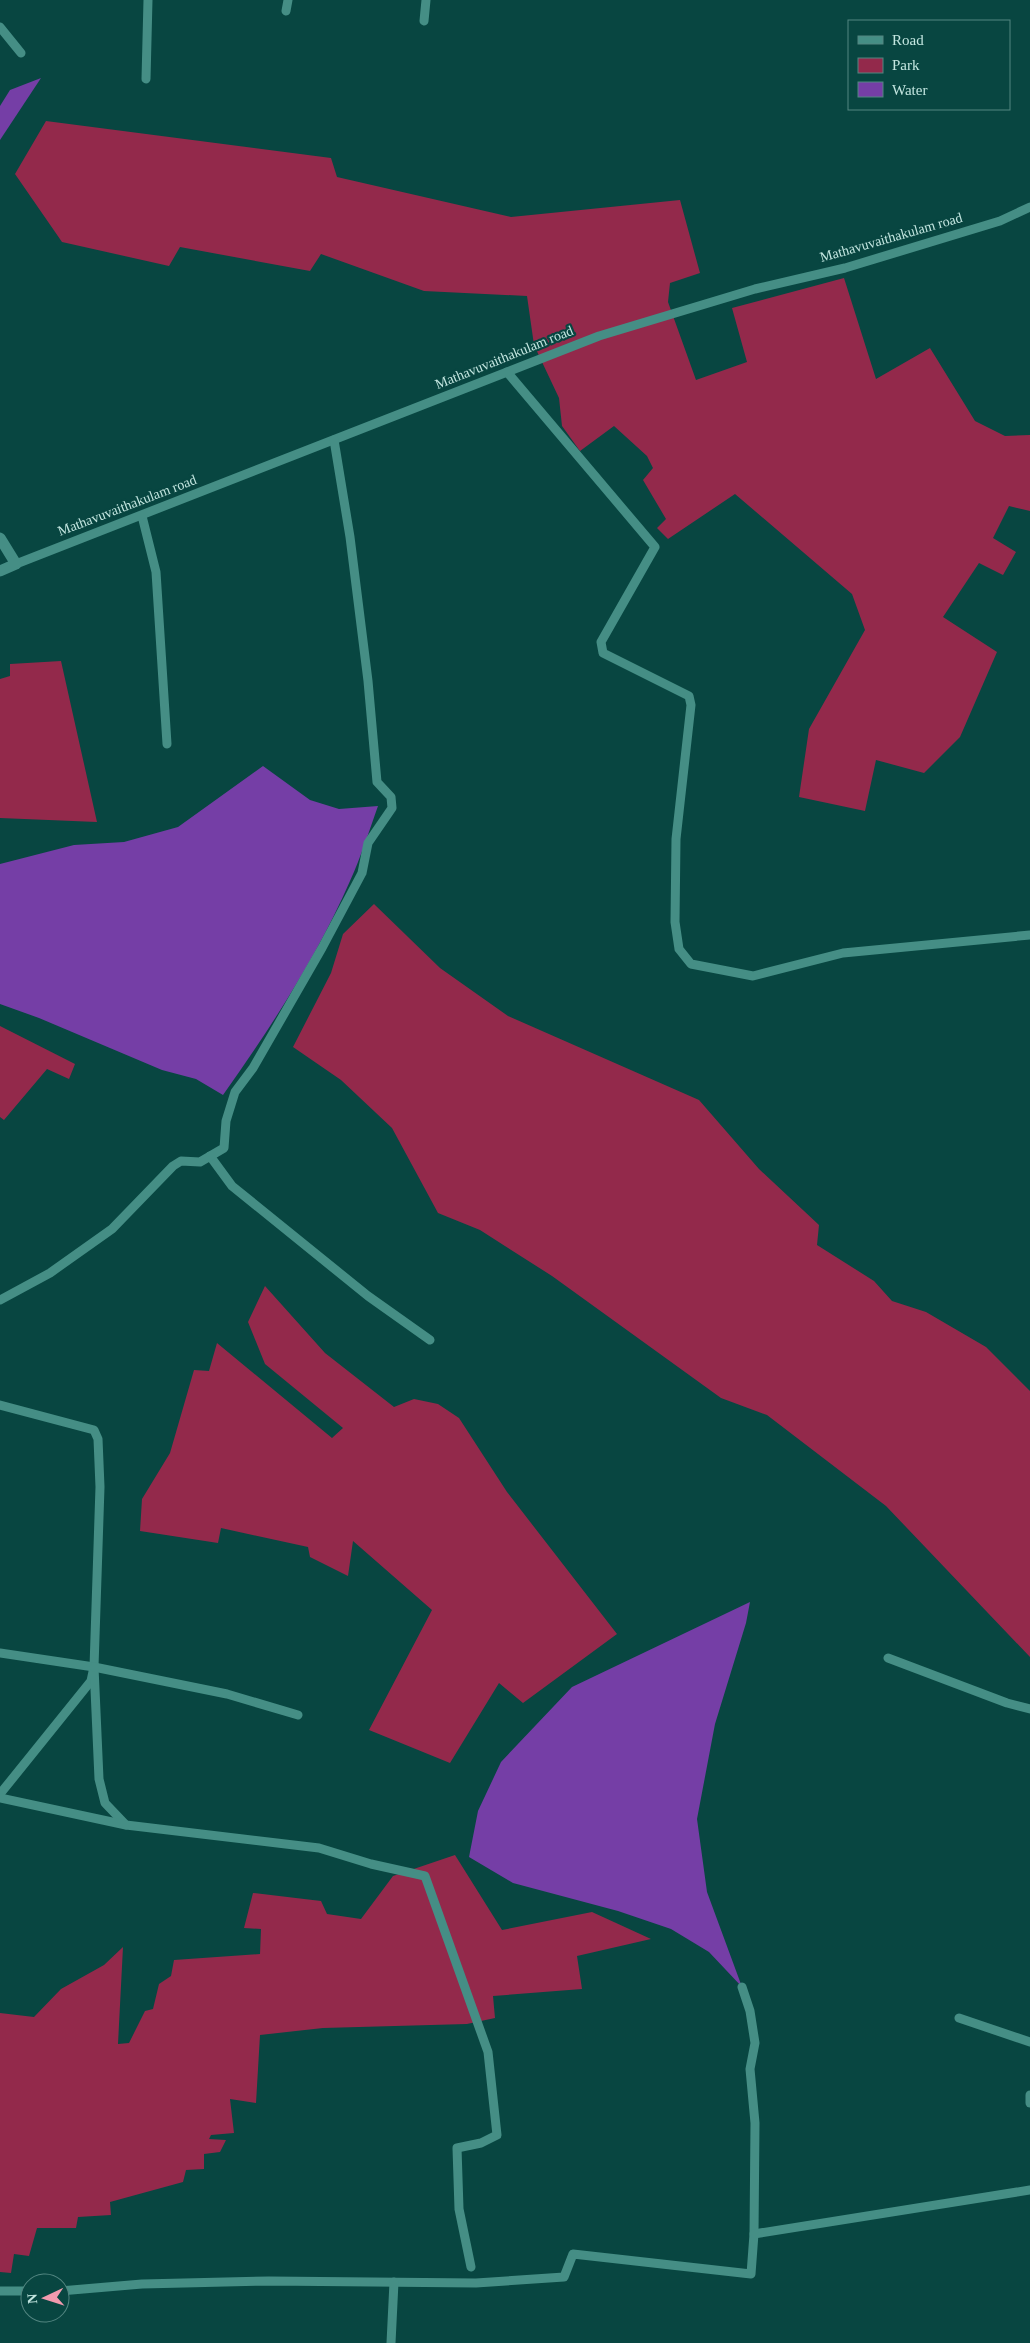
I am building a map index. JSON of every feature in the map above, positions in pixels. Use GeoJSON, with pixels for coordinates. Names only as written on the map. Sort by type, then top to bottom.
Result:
{"type":"FeatureCollection","features":[{"type":"Feature","properties":{"kind":"street"},"geometry":{"type":"LineString","coordinates":[[146,79],[148,0]]}},
{"type":"Feature","properties":{"kind":"street"},"geometry":{"type":"LineString","coordinates":[[286,11],[288,0]]}},
{"type":"Feature","properties":{"kind":"street"},"geometry":{"type":"LineString","coordinates":[[424,21],[426,0]]}},
{"type":"Feature","properties":{"kind":"street"},"geometry":{"type":"LineString","coordinates":[[0,27],[21,52]]}},
{"type":"Feature","properties":{"kind":"street","name":"Mathavuvaithakulam road"},"geometry":{"type":"LineString","coordinates":[[0,571],[599,336],[755,289],[844,268],[1000,221],[1030,207]]}},
{"type":"Feature","properties":{"kind":"street"},"geometry":{"type":"LineString","coordinates":[[507,372],[656,547],[600,642],[603,653],[689,696],[691,704],[676,839],[675,922],[679,949],[691,964],[753,976],[843,953],[1030,935]]}},
{"type":"Feature","properties":{"kind":"street"},"geometry":{"type":"LineString","coordinates":[[0,1300],[50,1273],[112,1229],[173,1166],[181,1161],[200,1162],[224,1148],[226,1121],[235,1092],[254,1068],[322,948],[362,873],[368,843],[392,808],[391,797],[377,782],[368,681],[350,537],[334,440]]}},
{"type":"Feature","properties":{"kind":"street"},"geometry":{"type":"LineString","coordinates":[[142,516],[156,572],[167,744]]}},
{"type":"Feature","properties":{"kind":"street"},"geometry":{"type":"LineString","coordinates":[[0,538],[16,564]]}},
{"type":"Feature","properties":{"kind":"street"},"geometry":{"type":"LineString","coordinates":[[210,1156],[232,1186],[368,1296],[430,1340]]}},
{"type":"Feature","properties":{"kind":"street"},"geometry":{"type":"LineString","coordinates":[[0,1405],[94,1430],[98,1440],[100,1487],[94,1668],[99,1779],[105,1803],[126,1825]]}},
{"type":"Feature","properties":{"kind":"street"},"geometry":{"type":"LineString","coordinates":[[0,1653],[94,1668],[227,1694],[298,1715]]}},
{"type":"Feature","properties":{"kind":"street"},"geometry":{"type":"LineString","coordinates":[[888,1658],[1006,1703],[1030,1709]]}},
{"type":"Feature","properties":{"kind":"street"},"geometry":{"type":"LineString","coordinates":[[0,1794],[91,1681],[94,1668]]}},
{"type":"Feature","properties":{"kind":"street"},"geometry":{"type":"LineString","coordinates":[[0,1798],[126,1825],[319,1848],[371,1864],[425,1876],[488,2052],[497,2135],[481,2143],[457,2148],[460,2209],[471,2267]]}},
{"type":"Feature","properties":{"kind":"street"},"geometry":{"type":"LineString","coordinates":[[70,2290],[142,2284],[268,2281],[476,2283],[564,2277],[573,2254],[751,2274],[754,2234],[755,2123],[750,2069],[755,2043],[750,2011],[742,1987]]}},
{"type":"Feature","properties":{"kind":"street"},"geometry":{"type":"LineString","coordinates":[[959,2018],[1030,2042]]}},
{"type":"Feature","properties":{"kind":"street"},"geometry":{"type":"LineString","coordinates":[[1030,2095],[1030,2103]]}},
{"type":"Feature","properties":{"kind":"street"},"geometry":{"type":"LineString","coordinates":[[754,2234],[1030,2190]]}},
{"type":"Feature","properties":{"kind":"street"},"geometry":{"type":"LineString","coordinates":[[391,2343],[394,2282]]}},
{"type":"Feature","properties":{"kind":"street"},"geometry":{"type":"LineString","coordinates":[[0,2291],[20,2291]]}},
{"type":"Feature","properties":{"kind":"green space"},"geometry":{"type":"Polygon","coordinates":[[[46,121],[331,158],[337,177],[511,217],[680,200],[700,273],[670,283],[668,302],[696,380],[747,362],[732,308],[844,278],[876,379],[930,348],[975,421],[1005,436],[1030,435],[1030,511],[1009,506],[993,538],[1016,552],[1003,575],[979,563],[943,617],[997,652],[960,737],[924,773],[876,760],[865,811],[799,797],[809,729],[865,630],[852,594],[735,494],[668,539],[657,528],[666,519],[643,480],[653,468],[647,456],[614,426],[580,451],[562,426],[559,398],[534,345],[527,296],[424,291],[321,254],[310,271],[180,247],[169,266],[62,242],[15,174],[46,121]]]}},
{"type":"Feature","properties":{"kind":"green space"},"geometry":{"type":"Polygon","coordinates":[[[61,661],[97,822],[0,818],[0,679],[10,676],[10,664],[61,661]]]}},
{"type":"Feature","properties":{"kind":"green space"},"geometry":{"type":"Polygon","coordinates":[[[374,904],[440,968],[508,1016],[699,1100],[759,1169],[819,1225],[817,1245],[874,1281],[892,1301],[926,1312],[986,1347],[1030,1391],[1030,1657],[886,1506],[767,1415],[721,1398],[552,1276],[480,1230],[438,1213],[392,1128],[341,1080],[293,1047],[331,973],[343,934],[374,904]]]}},
{"type":"Feature","properties":{"kind":"green space"},"geometry":{"type":"Polygon","coordinates":[[[0,1026],[75,1064],[69,1079],[47,1069],[4,1120],[0,1117],[0,1026]]]}},
{"type":"Feature","properties":{"kind":"green space"},"geometry":{"type":"Polygon","coordinates":[[[265,1286],[325,1353],[394,1407],[414,1399],[438,1404],[459,1418],[507,1492],[617,1634],[523,1703],[499,1683],[450,1763],[369,1730],[432,1610],[353,1541],[348,1576],[310,1557],[308,1547],[221,1528],[218,1543],[140,1531],[142,1499],[170,1453],[194,1370],[209,1371],[217,1343],[332,1438],[343,1428],[265,1364],[248,1322],[265,1286]]]}},
{"type":"Feature","properties":{"kind":"green space"},"geometry":{"type":"Polygon","coordinates":[[[455,1855],[502,1930],[592,1912],[651,1939],[577,1956],[582,1989],[493,1996],[495,2018],[467,2024],[323,2028],[260,2035],[256,2103],[230,2099],[234,2133],[211,2135],[209,2139],[226,2140],[220,2152],[204,2154],[204,2169],[186,2170],[183,2182],[110,2202],[111,2215],[78,2217],[76,2228],[37,2228],[29,2256],[14,2254],[11,2273],[0,2272],[0,2013],[34,2017],[61,1989],[104,1965],[123,1947],[118,2044],[129,2043],[145,2011],[153,2009],[159,1984],[171,1976],[174,1960],[260,1954],[261,1929],[244,1928],[253,1893],[321,1901],[327,1914],[361,1919],[393,1876],[455,1855]]]}},
{"type":"Feature","properties":{"kind":"water"},"geometry":{"type":"Polygon","coordinates":[[[41,78],[0,140],[0,106],[10,90],[41,78]]]}},
{"type":"Feature","properties":{"kind":"water"},"geometry":{"type":"Polygon","coordinates":[[[263,766],[310,800],[339,809],[378,806],[354,872],[323,937],[276,1017],[223,1095],[196,1079],[162,1070],[39,1018],[0,1004],[0,864],[74,845],[124,842],[178,827],[263,766]]]}},
{"type":"Feature","properties":{"kind":"water"},"geometry":{"type":"Polygon","coordinates":[[[750,1602],[746,1623],[715,1724],[697,1819],[707,1892],[742,1987],[709,1952],[671,1929],[618,1911],[513,1883],[469,1857],[478,1811],[501,1762],[572,1687],[750,1602]]]}}]}
